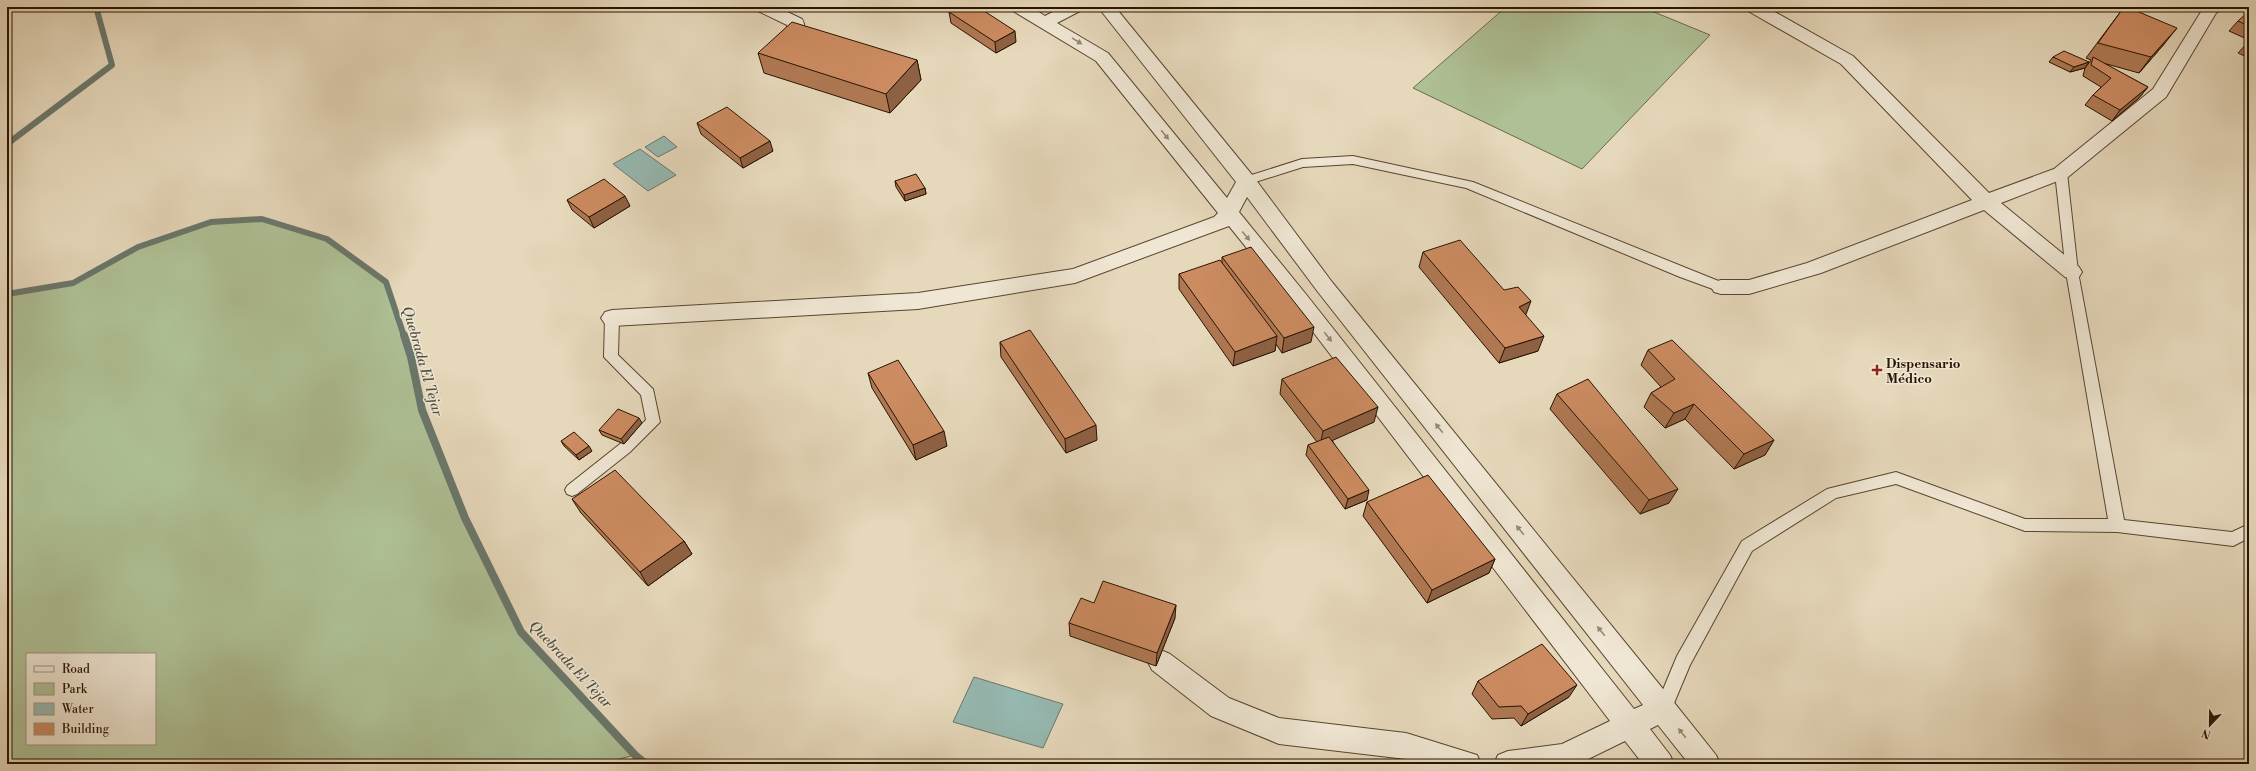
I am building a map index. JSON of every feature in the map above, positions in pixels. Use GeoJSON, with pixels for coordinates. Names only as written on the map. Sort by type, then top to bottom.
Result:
{"type":"FeatureCollection","features":[{"type":"Feature","properties":{"kind":"street"},"geometry":{"type":"LineString","coordinates":[[764,7],[796,23],[795,37]]}},
{"type":"Feature","properties":{"kind":"street"},"geometry":{"type":"LineString","coordinates":[[1019,7],[1102,57],[1228,214],[1298,298],[1660,764]]}},
{"type":"Feature","properties":{"kind":"street"},"geometry":{"type":"LineString","coordinates":[[1046,22],[1074,7]]}},
{"type":"Feature","properties":{"kind":"street"},"geometry":{"type":"LineString","coordinates":[[1106,7],[1246,181],[1325,287],[1706,764]]}},
{"type":"Feature","properties":{"kind":"street"},"geometry":{"type":"LineString","coordinates":[[1754,7],[1848,60],[1985,201],[2072,272]]}},
{"type":"Feature","properties":{"kind":"street"},"geometry":{"type":"LineString","coordinates":[[1721,287],[1749,287],[1814,268],[2061,173],[2160,93],[2210,10],[2216,7]]}},
{"type":"Feature","properties":{"kind":"street"},"geometry":{"type":"LineString","coordinates":[[612,318],[918,301],[1075,276],[1221,222],[1228,214],[1246,181]]}},
{"type":"Feature","properties":{"kind":"street"},"geometry":{"type":"LineString","coordinates":[[1298,298],[1325,287]]}},
{"type":"Feature","properties":{"kind":"street"},"geometry":{"type":"LineString","coordinates":[[1161,662],[1220,706],[1279,731],[1406,746],[1467,764]]}},
{"type":"Feature","properties":{"kind":"street"},"geometry":{"type":"LineString","coordinates":[[1508,764],[1564,757],[1631,726],[1663,709]]}},
{"type":"Feature","properties":{"kind":"lane"},"geometry":{"type":"LineString","coordinates":[[1246,181],[1302,163],[1353,160],[1446,180],[1469,186],[1685,274],[1721,287]]}},
{"type":"Feature","properties":{"kind":"lane"},"geometry":{"type":"LineString","coordinates":[[2061,173],[2072,272],[2117,526]]}},
{"type":"Feature","properties":{"kind":"lane"},"geometry":{"type":"LineString","coordinates":[[572,490],[625,448],[653,422],[648,393],[610,357],[612,318]]}},
{"type":"Feature","properties":{"kind":"lane"},"geometry":{"type":"LineString","coordinates":[[1663,709],[1683,661],[1747,546],[1832,493],[1896,478],[2025,525],[2117,526],[2233,540],[2249,531]]}},
{"type":"Feature","properties":{"kind":"green space"},"geometry":{"type":"Polygon","coordinates":[[[1506,7],[1642,7],[1710,35],[1582,169],[1413,88],[1506,7]]]}},
{"type":"Feature","properties":{"kind":"green space"},"geometry":{"type":"Polygon","coordinates":[[[262,219],[327,239],[386,282],[411,357],[422,410],[465,518],[521,632],[635,755],[599,764],[7,764],[7,294],[73,283],[138,247],[211,222],[262,219]]]}},
{"type":"Feature","properties":{"kind":"water"},"geometry":{"type":"Polygon","coordinates":[[[664,136],[677,147],[658,157],[645,147],[664,136]]]}},
{"type":"Feature","properties":{"kind":"water"},"geometry":{"type":"Polygon","coordinates":[[[640,149],[676,175],[648,191],[613,164],[640,149]]]}},
{"type":"Feature","properties":{"kind":"water"},"geometry":{"type":"Polygon","coordinates":[[[974,677],[1063,704],[1043,748],[953,722],[974,677]]]}},
{"type":"Feature","properties":{"kind":"building"},"geometry":{"type":"Polygon","coordinates":[[[959,7],[978,7],[1015,31],[995,42],[949,12],[959,7]]]}},
{"type":"Feature","properties":{"kind":"building"},"geometry":{"type":"Polygon","coordinates":[[[2124,7],[2177,28],[2151,57],[2098,43],[2124,7]]]}},
{"type":"Feature","properties":{"kind":"building"},"geometry":{"type":"Polygon","coordinates":[[[2248,12],[2249,13],[2249,26],[2238,21],[2248,12]]]}},
{"type":"Feature","properties":{"kind":"building"},"geometry":{"type":"Polygon","coordinates":[[[792,22],[917,60],[886,94],[758,53],[792,22]]]}},
{"type":"Feature","properties":{"kind":"building"},"geometry":{"type":"Polygon","coordinates":[[[2064,51],[2089,62],[2074,67],[2053,57],[2064,51]]]}},
{"type":"Feature","properties":{"kind":"building"},"geometry":{"type":"Polygon","coordinates":[[[2093,57],[2148,87],[2120,110],[2093,95],[2111,78],[2091,65],[2093,57]]]}},
{"type":"Feature","properties":{"kind":"building"},"geometry":{"type":"Polygon","coordinates":[[[727,107],[770,141],[740,158],[697,123],[727,107]]]}},
{"type":"Feature","properties":{"kind":"building"},"geometry":{"type":"Polygon","coordinates":[[[916,174],[925,188],[904,195],[895,181],[916,174]]]}},
{"type":"Feature","properties":{"kind":"building"},"geometry":{"type":"Polygon","coordinates":[[[604,179],[625,196],[589,217],[567,200],[604,179]]]}},
{"type":"Feature","properties":{"kind":"building"},"geometry":{"type":"Polygon","coordinates":[[[1460,240],[1504,290],[1518,287],[1531,301],[1519,307],[1544,336],[1505,348],[1423,252],[1460,240]]]}},
{"type":"Feature","properties":{"kind":"building"},"geometry":{"type":"Polygon","coordinates":[[[1251,247],[1314,327],[1284,338],[1222,257],[1251,247]]]}},
{"type":"Feature","properties":{"kind":"building"},"geometry":{"type":"Polygon","coordinates":[[[1220,260],[1277,336],[1235,352],[1179,274],[1220,260]]]}},
{"type":"Feature","properties":{"kind":"building"},"geometry":{"type":"Polygon","coordinates":[[[1030,330],[1096,425],[1065,439],[1000,342],[1030,330]]]}},
{"type":"Feature","properties":{"kind":"building"},"geometry":{"type":"Polygon","coordinates":[[[1672,340],[1774,440],[1744,454],[1694,404],[1674,413],[1651,393],[1675,379],[1648,350],[1672,340]]]}},
{"type":"Feature","properties":{"kind":"building"},"geometry":{"type":"Polygon","coordinates":[[[1336,357],[1378,407],[1323,431],[1282,379],[1336,357]]]}},
{"type":"Feature","properties":{"kind":"building"},"geometry":{"type":"Polygon","coordinates":[[[898,360],[944,431],[913,445],[868,373],[898,360]]]}},
{"type":"Feature","properties":{"kind":"building"},"geometry":{"type":"Polygon","coordinates":[[[1588,379],[1678,489],[1649,500],[1557,394],[1588,379]]]}},
{"type":"Feature","properties":{"kind":"building"},"geometry":{"type":"Polygon","coordinates":[[[618,409],[639,418],[621,439],[599,430],[618,409]]]}},
{"type":"Feature","properties":{"kind":"building"},"geometry":{"type":"Polygon","coordinates":[[[574,432],[589,446],[576,455],[561,441],[574,432]]]}},
{"type":"Feature","properties":{"kind":"building"},"geometry":{"type":"Polygon","coordinates":[[[1329,437],[1369,490],[1348,499],[1308,445],[1329,437]]]}},
{"type":"Feature","properties":{"kind":"building"},"geometry":{"type":"Polygon","coordinates":[[[615,470],[684,541],[640,572],[572,499],[615,470]]]}},
{"type":"Feature","properties":{"kind":"building"},"geometry":{"type":"Polygon","coordinates":[[[1428,475],[1495,559],[1432,590],[1367,502],[1428,475]]]}},
{"type":"Feature","properties":{"kind":"building"},"geometry":{"type":"Polygon","coordinates":[[[1103,581],[1176,605],[1157,653],[1069,623],[1081,598],[1094,603],[1103,581]]]}},
{"type":"Feature","properties":{"kind":"building"},"geometry":{"type":"Polygon","coordinates":[[[1542,644],[1577,685],[1528,714],[1521,706],[1499,707],[1478,681],[1542,644]]]}},
{"type":"Feature","properties":{"kind":"waterway","name":"Quebrada El Tejar"},"geometry":{"type":"LineString","coordinates":[[7,144],[112,65],[96,7]]}},
{"type":"Feature","properties":{"kind":"waterway","name":"Quebrada El Tejar"},"geometry":{"type":"LineString","coordinates":[[7,294],[73,283],[138,247],[211,222],[262,219],[327,239],[386,282],[404,336]]}},
{"type":"Feature","properties":{"kind":"waterway","name":"Quebrada El Tejar"},"geometry":{"type":"LineString","coordinates":[[404,335],[411,357],[422,410],[465,518],[521,632],[635,755],[646,764]]}},
{"type":"Feature","properties":{"kind":"place","name":"Dispensario Médico"},"geometry":{"type":"Point","coordinates":[1877,370]}}]}
